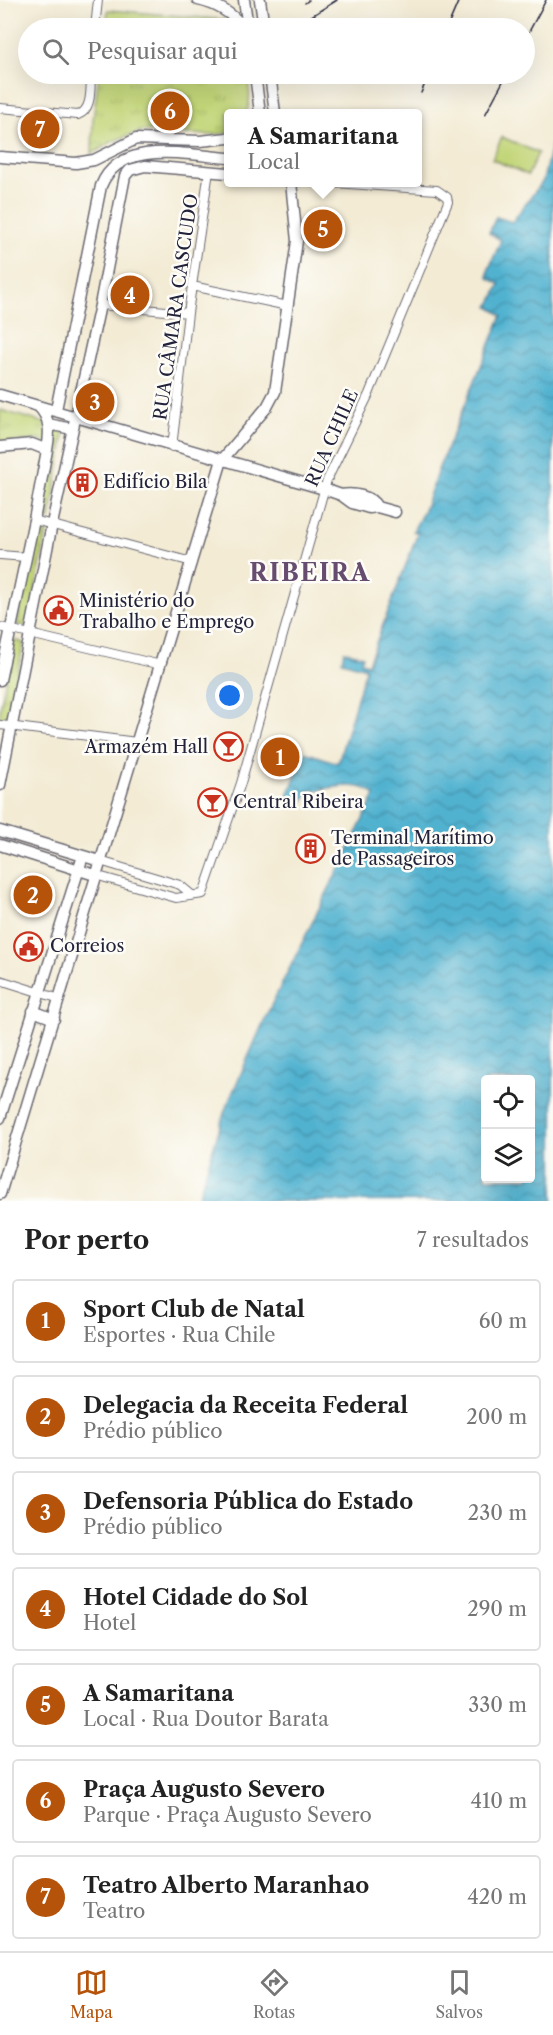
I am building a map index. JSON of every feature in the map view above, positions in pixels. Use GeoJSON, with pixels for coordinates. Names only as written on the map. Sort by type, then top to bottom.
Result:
{"type":"FeatureCollection","features":[{"type":"Feature","properties":{"kind":"street"},"geometry":{"type":"LineString","coordinates":[[96,18],[98,0]]}},
{"type":"Feature","properties":{"kind":"street"},"geometry":{"type":"LineString","coordinates":[[198,0],[208,2],[234,18]]}},
{"type":"Feature","properties":{"kind":"street"},"geometry":{"type":"LineString","coordinates":[[243,0],[245,18]]}},
{"type":"Feature","properties":{"kind":"street"},"geometry":{"type":"LineString","coordinates":[[260,0],[263,18]]}},
{"type":"Feature","properties":{"kind":"street"},"geometry":{"type":"LineString","coordinates":[[0,108],[78,115],[88,108],[90,84]]}},
{"type":"Feature","properties":{"kind":"street"},"geometry":{"type":"LineString","coordinates":[[256,84],[259,109]]}},
{"type":"Feature","properties":{"kind":"street"},"geometry":{"type":"LineString","coordinates":[[271,84],[274,109]]}},
{"type":"Feature","properties":{"kind":"street"},"geometry":{"type":"LineString","coordinates":[[253,109],[258,96]]}},
{"type":"Feature","properties":{"kind":"street"},"geometry":{"type":"LineString","coordinates":[[0,157],[76,163],[88,162],[136,139],[200,141],[224,138]]}},
{"type":"Feature","properties":{"kind":"street"},"geometry":{"type":"LineString","coordinates":[[56,410],[101,186],[109,172],[129,157],[160,153],[224,158]]}},
{"type":"Feature","properties":{"kind":"street"},"geometry":{"type":"LineString","coordinates":[[0,785],[6,726],[30,634],[125,176],[130,170],[145,166],[224,172]]}},
{"type":"Feature","properties":{"kind":"street","name":"RUA CÂMARA CASCUDO"},"geometry":{"type":"LineString","coordinates":[[172,447],[188,313],[209,171]]}},
{"type":"Feature","properties":{"kind":"street"},"geometry":{"type":"LineString","coordinates":[[0,1194],[2,1181],[54,1019],[95,875],[222,460],[272,400],[277,382],[297,241],[291,187]]}},
{"type":"Feature","properties":{"kind":"street","name":"RUA CHILE"},"geometry":{"type":"LineString","coordinates":[[192,895],[203,894],[242,783],[324,489],[369,393],[448,202],[447,197],[437,190],[386,187]]}},
{"type":"Feature","properties":{"kind":"street"},"geometry":{"type":"LineString","coordinates":[[192,286],[288,306]]}},
{"type":"Feature","properties":{"kind":"street"},"geometry":{"type":"LineString","coordinates":[[100,305],[188,313]]}},
{"type":"Feature","properties":{"kind":"street"},"geometry":{"type":"LineString","coordinates":[[0,395],[341,495],[355,494],[373,500],[377,507],[395,512]]}},
{"type":"Feature","properties":{"kind":"street"},"geometry":{"type":"LineString","coordinates":[[0,680],[5,628],[26,557],[34,520],[48,424],[44,412],[38,406]]}},
{"type":"Feature","properties":{"kind":"street"},"geometry":{"type":"LineString","coordinates":[[48,424],[72,429]]}},
{"type":"Feature","properties":{"kind":"street"},"geometry":{"type":"LineString","coordinates":[[0,447],[33,444],[44,448]]}},
{"type":"Feature","properties":{"kind":"street"},"geometry":{"type":"LineString","coordinates":[[34,520],[192,562]]}},
{"type":"Feature","properties":{"kind":"street"},"geometry":{"type":"LineString","coordinates":[[0,555],[26,557]]}},
{"type":"Feature","properties":{"kind":"street"},"geometry":{"type":"LineString","coordinates":[[5,628],[161,665]]}},
{"type":"Feature","properties":{"kind":"street"},"geometry":{"type":"LineString","coordinates":[[6,726],[137,742]]}},
{"type":"Feature","properties":{"kind":"street"},"geometry":{"type":"LineString","coordinates":[[0,831],[180,885],[192,895]]}},
{"type":"Feature","properties":{"kind":"street"},"geometry":{"type":"LineString","coordinates":[[0,844],[78,870],[176,898],[192,895]]}},
{"type":"Feature","properties":{"kind":"street"},"geometry":{"type":"LineString","coordinates":[[20,1125],[0,1118],[83,856]]}},
{"type":"Feature","properties":{"kind":"street"},"geometry":{"type":"LineString","coordinates":[[0,980],[60,999]]}},
{"type":"Feature","properties":{"kind":"street"},"geometry":{"type":"LineString","coordinates":[[33,1011],[54,1019]]}},
{"type":"Feature","properties":{"kind":"green space"},"geometry":{"type":"Polygon","coordinates":[[[108,10],[204,18],[107,18],[108,10]]]}},
{"type":"Feature","properties":{"kind":"green space"},"geometry":{"type":"Polygon","coordinates":[[[98,84],[248,84],[247,109],[224,109],[224,133],[207,135],[142,131],[113,141],[92,154],[98,84]]]}},
{"type":"Feature","properties":{"kind":"green space"},"geometry":{"type":"Polygon","coordinates":[[[502,137],[538,153],[528,175],[492,159],[502,137]]]}},
{"type":"Feature","properties":{"kind":"green space"},"geometry":{"type":"Polygon","coordinates":[[[0,410],[62,428],[64,437],[50,519],[45,520],[40,513],[55,450],[39,440],[0,443],[0,410]]]}},
{"type":"Feature","properties":{"kind":"green space"},"geometry":{"type":"Polygon","coordinates":[[[37,529],[47,531],[28,627],[17,625],[37,529]]]}},
{"type":"Feature","properties":{"kind":"green space"},"geometry":{"type":"Polygon","coordinates":[[[14,640],[24,643],[7,721],[0,720],[0,709],[14,640]]]}},
{"type":"Feature","properties":{"kind":"water"},"geometry":{"type":"Polygon","coordinates":[[[553,138],[553,1201],[197,1201],[225,1110],[267,1014],[375,795],[361,787],[344,786],[309,791],[301,805],[287,799],[304,752],[338,763],[366,668],[342,661],[344,651],[363,656],[361,662],[368,664],[418,533],[413,531],[425,508],[438,470],[502,315],[489,307],[500,284],[488,278],[488,271],[501,240],[489,233],[496,217],[512,222],[543,181],[553,138]]]}},
{"type":"Feature","properties":{"kind":"tram line"},"geometry":{"type":"LineString","coordinates":[[305,3],[309,0]]}},
{"type":"Feature","properties":{"kind":"tram line"},"geometry":{"type":"LineString","coordinates":[[309,18],[337,0]]}},
{"type":"Feature","properties":{"kind":"tram line"},"geometry":{"type":"LineString","coordinates":[[451,18],[459,0]]}},
{"type":"Feature","properties":{"kind":"tram line"},"geometry":{"type":"LineString","coordinates":[[535,20],[546,0]]}},
{"type":"Feature","properties":{"kind":"tram line"},"geometry":{"type":"LineString","coordinates":[[421,93],[425,84]]}},
{"type":"Feature","properties":{"kind":"tram line"},"geometry":{"type":"LineString","coordinates":[[485,115],[502,84]]}},
{"type":"Feature","properties":{"kind":"place","name":"Praça Augusto Severo"},"geometry":{"type":"Point","coordinates":[170,111]}},
{"type":"Feature","properties":{"kind":"place","name":"Teatro Alberto Maranhao"},"geometry":{"type":"Point","coordinates":[40,129]}},
{"type":"Feature","properties":{"kind":"place","name":"A Samaritana"},"geometry":{"type":"Point","coordinates":[323,229]}},
{"type":"Feature","properties":{"kind":"place","name":"Hotel Cidade do Sol"},"geometry":{"type":"Point","coordinates":[130,295]}},
{"type":"Feature","properties":{"kind":"place","name":"Defensoria Pública do Estado"},"geometry":{"type":"Point","coordinates":[95,402]}},
{"type":"Feature","properties":{"kind":"place","name":"Edifício Bila"},"geometry":{"type":"Point","coordinates":[82,482]}},
{"type":"Feature","properties":{"kind":"place","name":"Ministério do Trabalho e Emprego"},"geometry":{"type":"Point","coordinates":[58,611]}},
{"type":"Feature","properties":{"kind":"place","name":"Armazém Hall"},"geometry":{"type":"Point","coordinates":[229,747]}},
{"type":"Feature","properties":{"kind":"place","name":"Sport Club de Natal"},"geometry":{"type":"Point","coordinates":[280,757]}},
{"type":"Feature","properties":{"kind":"place","name":"Central Ribeira"},"geometry":{"type":"Point","coordinates":[212,802]}},
{"type":"Feature","properties":{"kind":"place","name":"Terminal Marítimo de Passageiros"},"geometry":{"type":"Point","coordinates":[310,848]}},
{"type":"Feature","properties":{"kind":"place","name":"Delegacia da Receita Federal"},"geometry":{"type":"Point","coordinates":[33,895]}},
{"type":"Feature","properties":{"kind":"place","name":"Correios"},"geometry":{"type":"Point","coordinates":[29,946]}},
{"type":"Feature","properties":{"kind":"district","name":"RIBEIRA"},"geometry":{"type":"Point","coordinates":[310,573]}}]}
